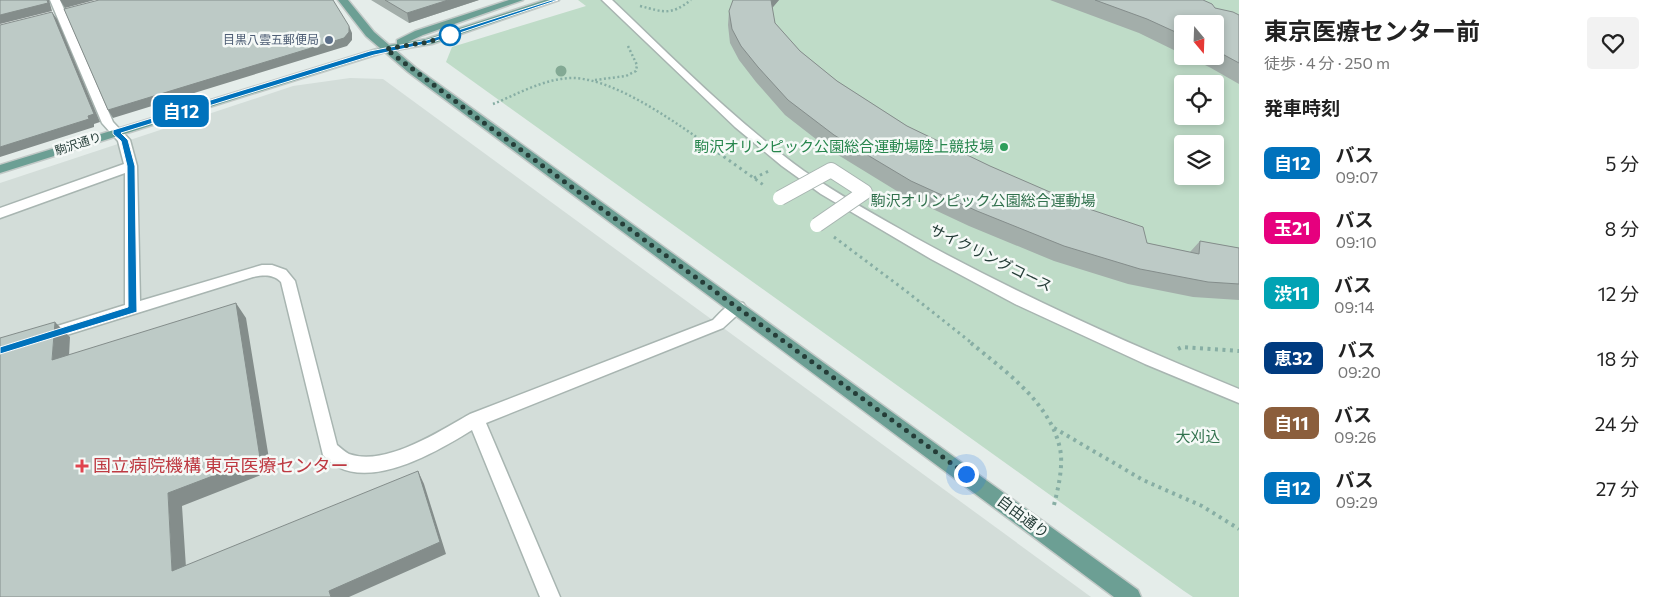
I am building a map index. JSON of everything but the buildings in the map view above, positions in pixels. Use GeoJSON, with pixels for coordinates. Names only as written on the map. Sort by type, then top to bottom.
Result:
{"type":"FeatureCollection","features":[{"type":"Feature","properties":{"kind":"main road","name":"自由通り"},"geometry":{"type":"LineString","coordinates":[[343,0],[370,34],[386,49],[1131,597]]}},
{"type":"Feature","properties":{"kind":"main road","name":"駒沢通り"},"geometry":{"type":"LineString","coordinates":[[386,49],[418,33],[518,0]]}},
{"type":"Feature","properties":{"kind":"main road","name":"駒沢通り"},"geometry":{"type":"LineString","coordinates":[[0,169],[386,49],[428,42],[554,0]]}},
{"type":"Feature","properties":{"kind":"street"},"geometry":{"type":"LineString","coordinates":[[55,0],[108,123],[124,140],[131,166],[133,309]]}},
{"type":"Feature","properties":{"kind":"street"},"geometry":{"type":"LineString","coordinates":[[608,0],[636,29],[741,126],[786,163],[841,201],[957,268],[1162,366],[1239,396]]}},
{"type":"Feature","properties":{"kind":"street"},"geometry":{"type":"LineString","coordinates":[[0,213],[91,182],[131,166]]}},
{"type":"Feature","properties":{"kind":"street"},"geometry":{"type":"LineString","coordinates":[[780,198],[831,170],[865,192],[817,225]]}},
{"type":"Feature","properties":{"kind":"street"},"geometry":{"type":"LineString","coordinates":[[29,341],[252,272],[269,270],[283,275],[288,281],[326,441],[334,456],[349,464],[368,466],[388,461],[440,441],[476,419],[718,324],[738,307]]}},
{"type":"Feature","properties":{"kind":"street"},"geometry":{"type":"LineString","coordinates":[[476,419],[550,597]]}},
{"type":"Feature","properties":{"kind":"path"},"geometry":{"type":"LineString","coordinates":[[632,4],[666,12],[678,10],[691,0]]}},
{"type":"Feature","properties":{"kind":"path"},"geometry":{"type":"LineString","coordinates":[[594,81],[626,76],[636,71],[637,65],[626,37],[636,29]]}},
{"type":"Feature","properties":{"kind":"path"},"geometry":{"type":"LineString","coordinates":[[493,104],[552,81],[574,78],[594,81],[629,97],[676,123],[780,198]]}},
{"type":"Feature","properties":{"kind":"path"},"geometry":{"type":"LineString","coordinates":[[817,225],[892,278],[989,358],[1032,398],[1053,427],[1062,465],[1054,505]]}},
{"type":"Feature","properties":{"kind":"path"},"geometry":{"type":"LineString","coordinates":[[1180,355],[1172,352],[1182,347],[1239,351]]}},
{"type":"Feature","properties":{"kind":"path"},"geometry":{"type":"LineString","coordinates":[[1053,427],[1143,480],[1202,506],[1239,529]]}},
{"type":"Feature","properties":{"kind":"shaded area"},"geometry":{"type":"Polygon","coordinates":[[[350,78],[383,79],[1091,597],[0,597],[0,183],[293,86],[350,78]]]}},
{"type":"Feature","properties":{"kind":"green space","name":"駒沢オリンピック公園総合運動場"},"geometry":{"type":"Polygon","coordinates":[[[578,0],[1239,0],[1239,597],[1193,597],[1184,591],[446,62],[452,47],[586,6],[578,0]]]}},
{"type":"Feature","properties":{"kind":"bus line","name":"自12"},"geometry":{"type":"LineString","coordinates":[[0,350],[133,309],[131,166],[124,140],[116,132],[372,53],[428,42],[555,0]]}},
{"type":"Feature","properties":{"kind":"place","name":"目黒八雲五郵便局"},"geometry":{"type":"Point","coordinates":[329,40]}},
{"type":"Feature","properties":{"kind":"place","name":"駒沢オリンピック公園総合運動場陸上競技場"},"geometry":{"type":"Point","coordinates":[1004,147]}},
{"type":"Feature","properties":{"kind":"place","name":"国立病院機構 東京医療センター"},"geometry":{"type":"Point","coordinates":[82,466]}},
{"type":"Feature","properties":{"kind":"route"},"geometry":{"type":"LineString","coordinates":[[450,35],[428,42],[386,49],[488,126],[966,474]]}},
{"type":"Feature","properties":{"kind":"park label","name":"大刈込"},"geometry":{"type":"Point","coordinates":[1198,437]}}]}
